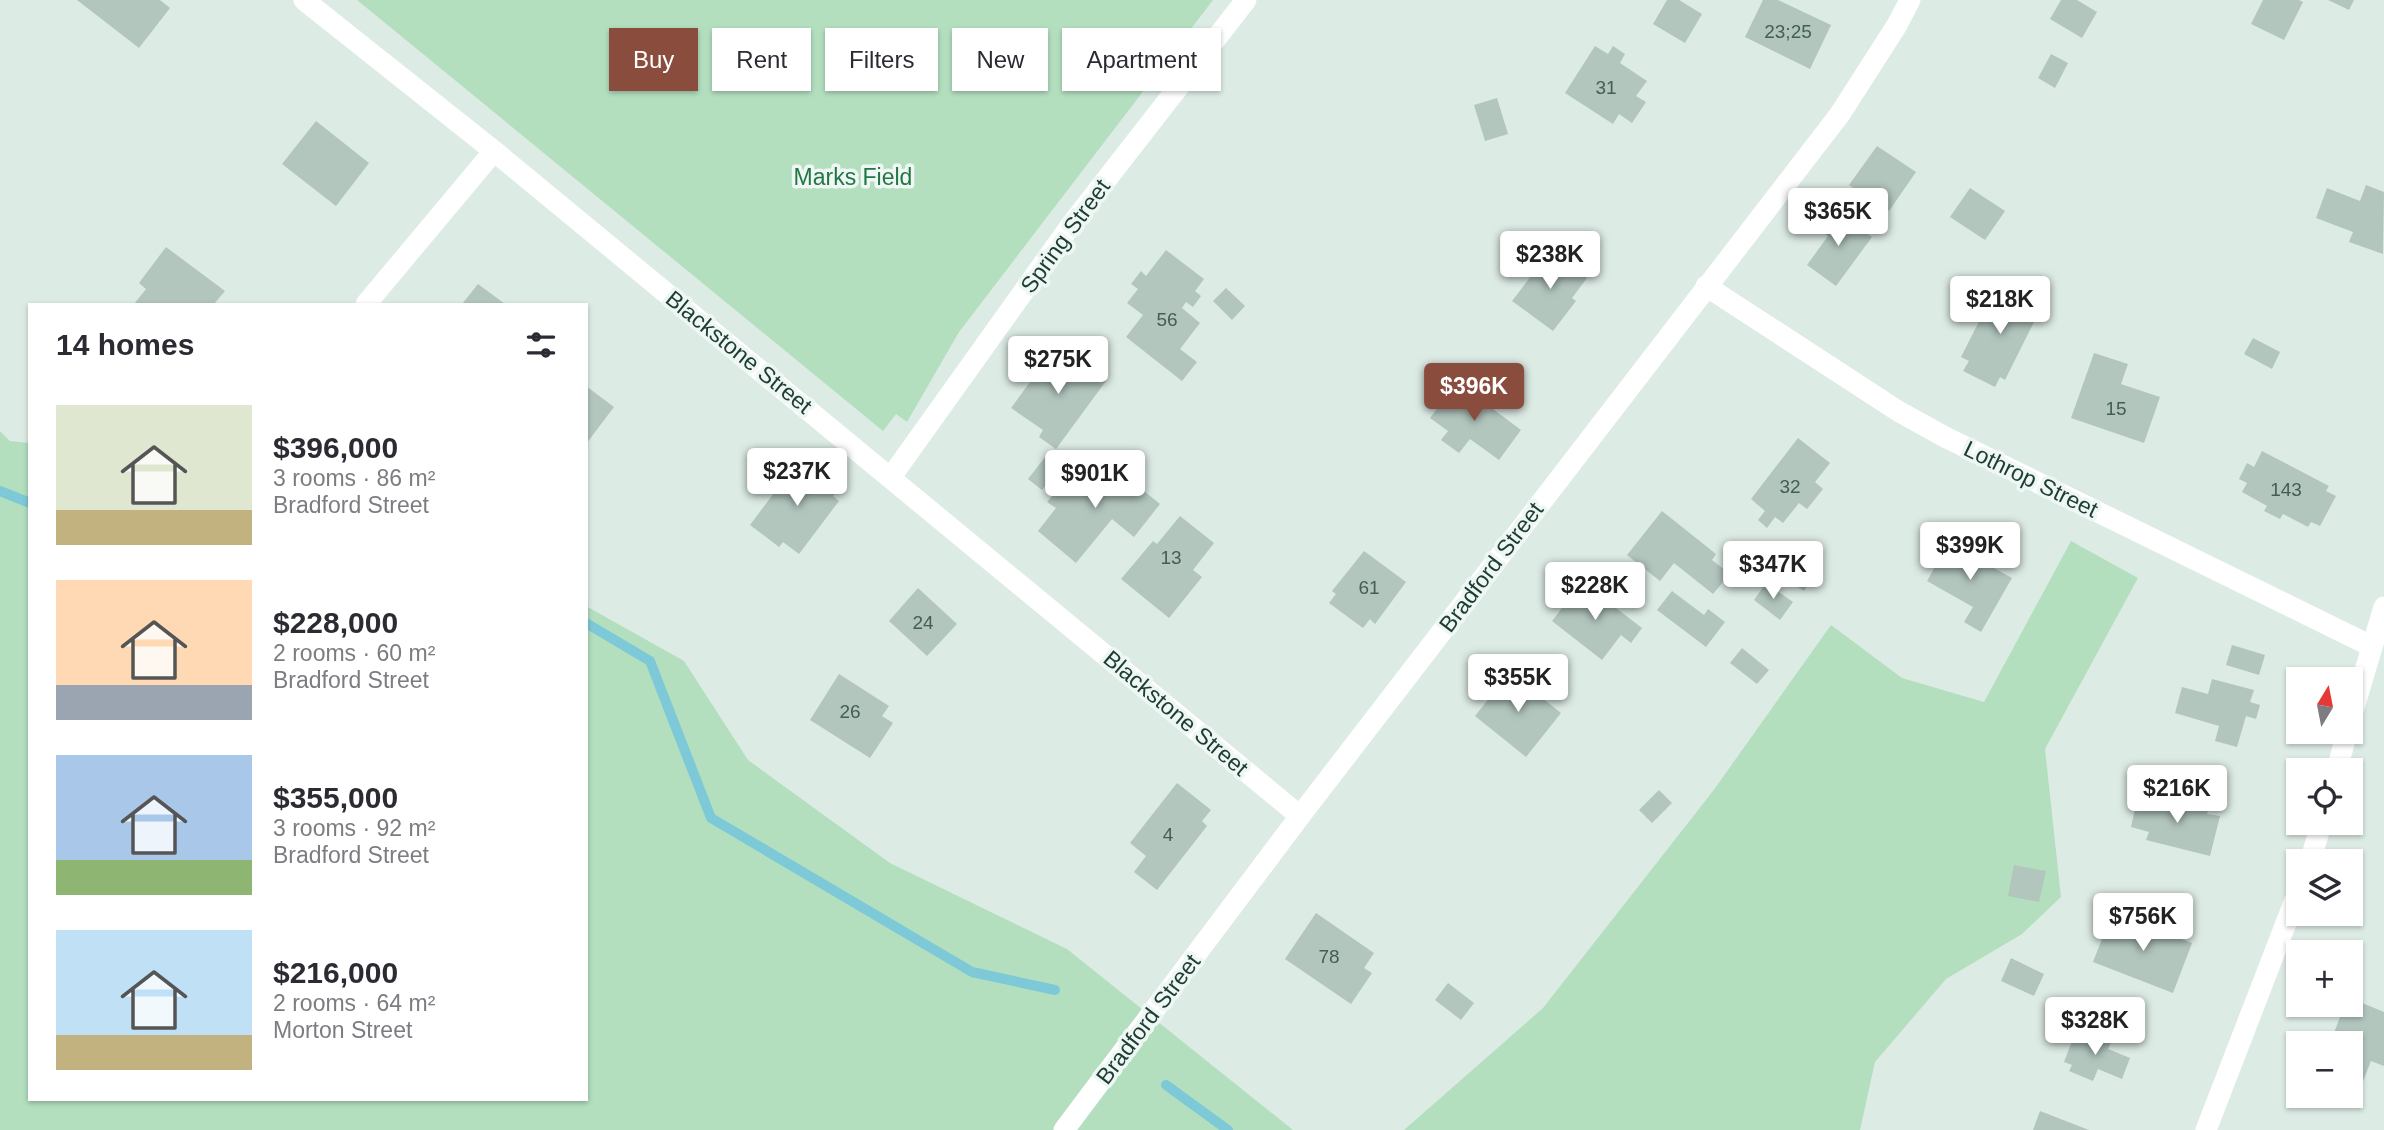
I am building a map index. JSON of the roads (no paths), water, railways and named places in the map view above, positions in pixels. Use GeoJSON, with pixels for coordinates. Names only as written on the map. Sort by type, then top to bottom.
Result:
{"type":"FeatureCollection","features":[{"type":"Feature","properties":{"kind":"street","name":"Blackstone Street"},"geometry":{"type":"LineString","coordinates":[[304,0],[494,151],[1300,816]]}},
{"type":"Feature","properties":{"kind":"street","name":"Spring Street"},"geometry":{"type":"LineString","coordinates":[[891,477],[1071,225],[1245,0]]}},
{"type":"Feature","properties":{"kind":"street","name":"Bradford Street"},"geometry":{"type":"LineString","coordinates":[[1064,1130],[1300,816],[1840,114],[1898,25],[1910,0]]}},
{"type":"Feature","properties":{"kind":"street"},"geometry":{"type":"LineString","coordinates":[[367,303],[494,151]]}},
{"type":"Feature","properties":{"kind":"street","name":"Lothrop Street"},"geometry":{"type":"LineString","coordinates":[[1706,286],[1887,403],[1945,437],[2371,646]]}},
{"type":"Feature","properties":{"kind":"street"},"geometry":{"type":"LineString","coordinates":[[2363,675],[2384,607]]}},
{"type":"Feature","properties":{"kind":"street"},"geometry":{"type":"LineString","coordinates":[[2206,1130],[2286,922]]}},
{"type":"Feature","properties":{"kind":"waterway"},"geometry":{"type":"LineString","coordinates":[[0,491],[28,502]]}},
{"type":"Feature","properties":{"kind":"waterway"},"geometry":{"type":"LineString","coordinates":[[588,624],[650,661],[711,818],[972,972],[1055,990]]}},
{"type":"Feature","properties":{"kind":"waterway"},"geometry":{"type":"LineString","coordinates":[[1166,1085],[1228,1130]]}},
{"type":"Feature","properties":{"kind":"park label","name":"Marks Field"},"geometry":{"type":"Point","coordinates":[853,177]}}]}
